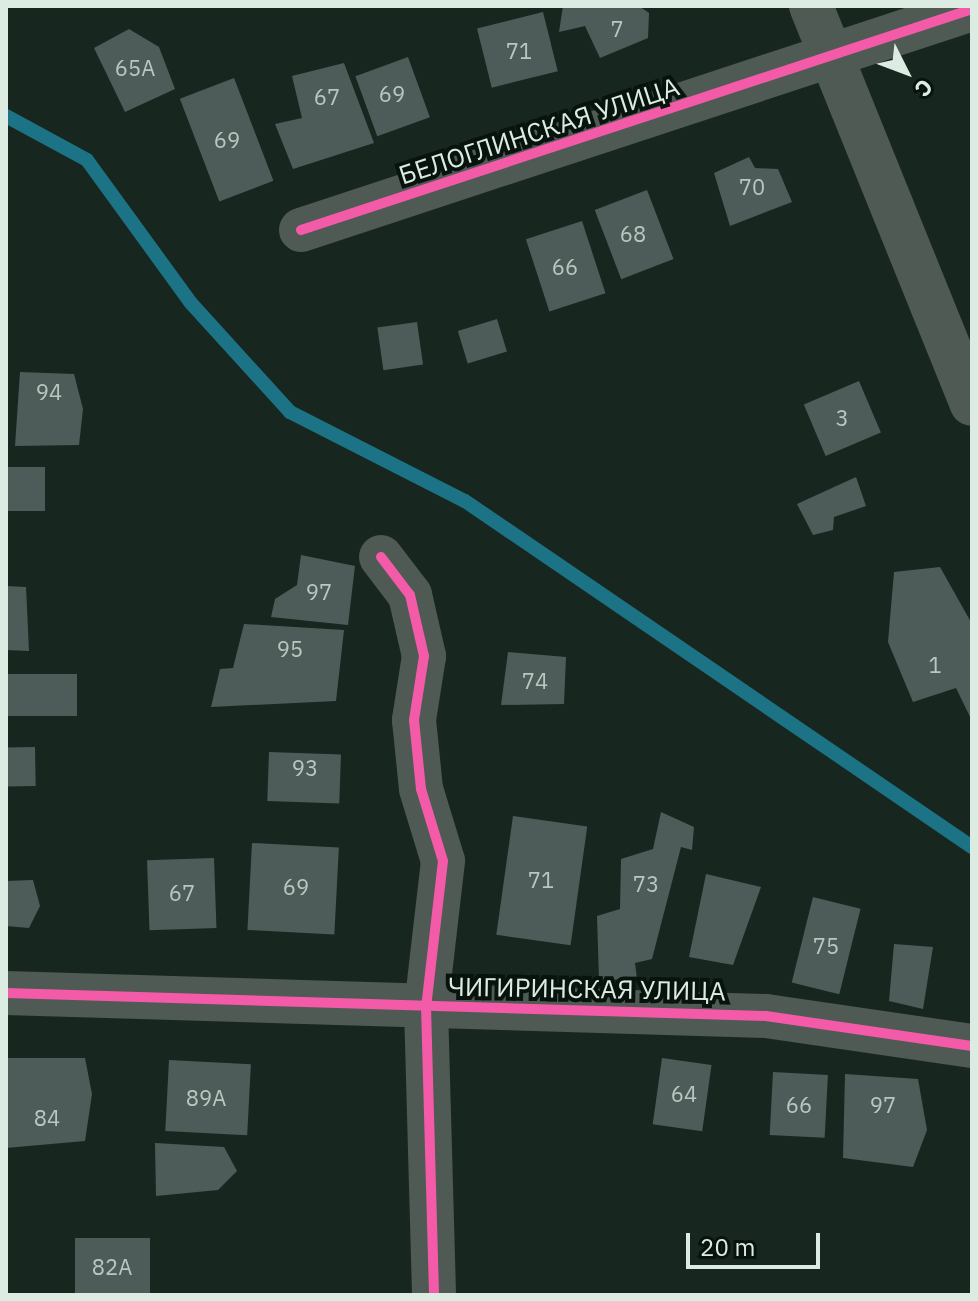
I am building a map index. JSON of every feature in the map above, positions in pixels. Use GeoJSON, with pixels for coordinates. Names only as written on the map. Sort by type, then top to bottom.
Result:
{"type":"FeatureCollection","features":[{"type":"Feature","properties":{"kind":"street"},"geometry":{"type":"LineString","coordinates":[[811,6],[972,404]]}},
{"type":"Feature","properties":{"kind":"street","name":"БЕЛОГЛИНСКАЯ УЛИЦА"},"geometry":{"type":"LineString","coordinates":[[301,230],[832,60],[972,9]]}},
{"type":"Feature","properties":{"kind":"street"},"geometry":{"type":"LineString","coordinates":[[381,557],[410,595],[424,656],[414,720],[421,789],[443,861],[426,1007],[434,1295]]}},
{"type":"Feature","properties":{"kind":"street","name":"ЧИГИРИНСКАЯ УЛИЦА"},"geometry":{"type":"LineString","coordinates":[[6,993],[766,1016],[972,1046]]}},
{"type":"Feature","properties":{"kind":"building"},"geometry":{"type":"Polygon","coordinates":[[[563,6],[639,6],[649,13],[648,38],[600,58],[585,26],[559,32],[563,6]]]}},
{"type":"Feature","properties":{"kind":"building"},"geometry":{"type":"Polygon","coordinates":[[[543,12],[558,71],[492,88],[477,28],[543,12]]]}},
{"type":"Feature","properties":{"kind":"building"},"geometry":{"type":"Polygon","coordinates":[[[129,29],[159,47],[175,89],[125,112],[94,48],[129,29]]]}},
{"type":"Feature","properties":{"kind":"building"},"geometry":{"type":"Polygon","coordinates":[[[408,57],[430,117],[377,136],[355,76],[408,57]]]}},
{"type":"Feature","properties":{"kind":"building"},"geometry":{"type":"Polygon","coordinates":[[[344,63],[374,143],[293,169],[275,124],[302,118],[292,76],[344,63]]]}},
{"type":"Feature","properties":{"kind":"building"},"geometry":{"type":"Polygon","coordinates":[[[234,78],[273,181],[219,201],[180,99],[234,78]]]}},
{"type":"Feature","properties":{"kind":"building"},"geometry":{"type":"Polygon","coordinates":[[[749,157],[755,168],[778,169],[792,202],[730,226],[714,173],[749,157]]]}},
{"type":"Feature","properties":{"kind":"building"},"geometry":{"type":"Polygon","coordinates":[[[647,190],[674,259],[621,279],[595,210],[647,190]]]}},
{"type":"Feature","properties":{"kind":"building"},"geometry":{"type":"Polygon","coordinates":[[[582,221],[605,293],[549,312],[526,239],[582,221]]]}},
{"type":"Feature","properties":{"kind":"building"},"geometry":{"type":"Polygon","coordinates":[[[497,319],[507,352],[468,364],[458,331],[497,319]]]}},
{"type":"Feature","properties":{"kind":"building"},"geometry":{"type":"Polygon","coordinates":[[[417,322],[423,365],[383,370],[377,328],[417,322]]]}},
{"type":"Feature","properties":{"kind":"building"},"geometry":{"type":"Polygon","coordinates":[[[20,372],[74,374],[83,409],[79,445],[15,446],[20,372]]]}},
{"type":"Feature","properties":{"kind":"building"},"geometry":{"type":"Polygon","coordinates":[[[859,381],[881,433],[826,456],[804,404],[859,381]]]}},
{"type":"Feature","properties":{"kind":"building"},"geometry":{"type":"Polygon","coordinates":[[[6,467],[45,467],[45,511],[6,511],[6,467]]]}},
{"type":"Feature","properties":{"kind":"building"},"geometry":{"type":"Polygon","coordinates":[[[856,477],[866,506],[834,517],[833,530],[813,535],[797,504],[856,477]]]}},
{"type":"Feature","properties":{"kind":"building"},"geometry":{"type":"Polygon","coordinates":[[[301,555],[355,566],[348,625],[271,617],[275,599],[297,585],[301,555]]]}},
{"type":"Feature","properties":{"kind":"building"},"geometry":{"type":"Polygon","coordinates":[[[940,567],[972,624],[972,721],[956,688],[913,702],[888,642],[894,572],[940,567]]]}},
{"type":"Feature","properties":{"kind":"building"},"geometry":{"type":"Polygon","coordinates":[[[6,586],[26,587],[29,651],[6,650],[6,586]]]}},
{"type":"Feature","properties":{"kind":"building"},"geometry":{"type":"Polygon","coordinates":[[[244,624],[344,630],[336,701],[211,707],[220,669],[233,668],[244,624]]]}},
{"type":"Feature","properties":{"kind":"building"},"geometry":{"type":"Polygon","coordinates":[[[508,652],[566,657],[564,704],[501,705],[508,652]]]}},
{"type":"Feature","properties":{"kind":"building"},"geometry":{"type":"Polygon","coordinates":[[[6,674],[77,674],[77,716],[6,716],[6,674]]]}},
{"type":"Feature","properties":{"kind":"building"},"geometry":{"type":"Polygon","coordinates":[[[35,747],[36,786],[7,787],[6,748],[35,747]]]}},
{"type":"Feature","properties":{"kind":"building"},"geometry":{"type":"Polygon","coordinates":[[[269,752],[341,755],[339,803],[267,801],[269,752]]]}},
{"type":"Feature","properties":{"kind":"building"},"geometry":{"type":"Polygon","coordinates":[[[661,812],[694,827],[692,850],[681,847],[652,959],[635,963],[637,979],[599,980],[597,916],[620,909],[621,859],[653,849],[661,812]]]}},
{"type":"Feature","properties":{"kind":"building"},"geometry":{"type":"Polygon","coordinates":[[[513,816],[587,826],[571,945],[496,935],[513,816]]]}},
{"type":"Feature","properties":{"kind":"building"},"geometry":{"type":"Polygon","coordinates":[[[252,843],[339,848],[334,934],[247,930],[252,843]]]}},
{"type":"Feature","properties":{"kind":"building"},"geometry":{"type":"Polygon","coordinates":[[[214,858],[216,928],[149,930],[147,860],[214,858]]]}},
{"type":"Feature","properties":{"kind":"building"},"geometry":{"type":"Polygon","coordinates":[[[706,874],[761,887],[733,965],[689,957],[706,874]]]}},
{"type":"Feature","properties":{"kind":"building"},"geometry":{"type":"Polygon","coordinates":[[[33,880],[40,906],[29,928],[6,926],[6,881],[33,880]]]}},
{"type":"Feature","properties":{"kind":"building"},"geometry":{"type":"Polygon","coordinates":[[[813,897],[861,909],[839,994],[792,982],[813,897]]]}},
{"type":"Feature","properties":{"kind":"building"},"geometry":{"type":"Polygon","coordinates":[[[894,944],[933,947],[923,1009],[889,1001],[894,944]]]}},
{"type":"Feature","properties":{"kind":"building"},"geometry":{"type":"Polygon","coordinates":[[[6,1058],[85,1058],[92,1094],[85,1141],[6,1148],[6,1058]]]}},
{"type":"Feature","properties":{"kind":"building"},"geometry":{"type":"Polygon","coordinates":[[[662,1058],[712,1065],[702,1131],[653,1124],[662,1058]]]}},
{"type":"Feature","properties":{"kind":"building"},"geometry":{"type":"Polygon","coordinates":[[[169,1060],[251,1064],[247,1135],[165,1131],[169,1060]]]}},
{"type":"Feature","properties":{"kind":"building"},"geometry":{"type":"Polygon","coordinates":[[[773,1072],[828,1075],[825,1138],[770,1135],[773,1072]]]}},
{"type":"Feature","properties":{"kind":"building"},"geometry":{"type":"Polygon","coordinates":[[[845,1074],[918,1079],[927,1130],[913,1167],[843,1158],[845,1074]]]}},
{"type":"Feature","properties":{"kind":"building"},"geometry":{"type":"Polygon","coordinates":[[[155,1143],[224,1147],[237,1171],[218,1190],[156,1196],[155,1143]]]}},
{"type":"Feature","properties":{"kind":"building"},"geometry":{"type":"Polygon","coordinates":[[[75,1238],[150,1238],[150,1295],[75,1295],[75,1238]]]}},
{"type":"Feature","properties":{"kind":"waterway"},"geometry":{"type":"LineString","coordinates":[[6,116],[87,160],[190,302],[290,412],[465,501],[972,847]]}},
{"type":"Feature","properties":{"kind":"cycle path"},"geometry":{"type":"LineString","coordinates":[[301,230],[972,9]]}},
{"type":"Feature","properties":{"kind":"cycle path"},"geometry":{"type":"LineString","coordinates":[[381,557],[410,595],[424,656],[414,720],[421,789],[443,861],[426,1007],[434,1295]]}},
{"type":"Feature","properties":{"kind":"cycle path"},"geometry":{"type":"LineString","coordinates":[[6,993],[766,1016],[972,1046]]}}]}
